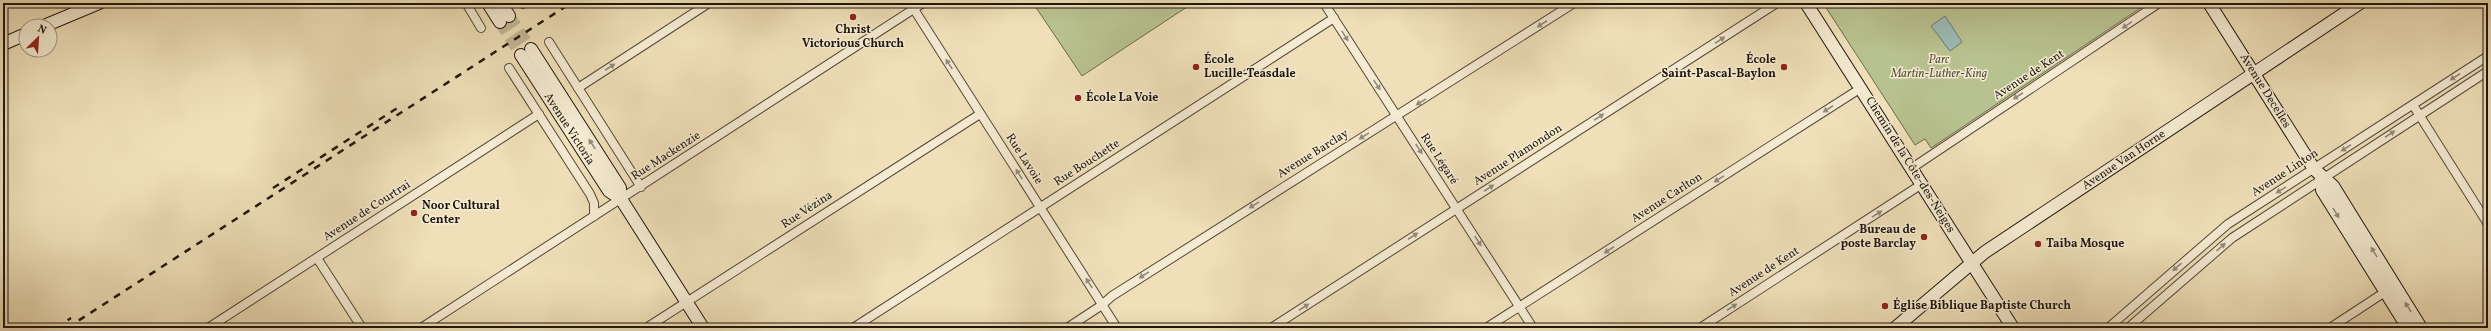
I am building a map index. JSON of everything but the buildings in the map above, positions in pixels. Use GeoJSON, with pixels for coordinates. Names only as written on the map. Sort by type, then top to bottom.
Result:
{"type":"FeatureCollection","features":[{"type":"Feature","properties":{"kind":"main road"},"geometry":{"type":"LineString","coordinates":[[58,20],[99,3]]}},
{"type":"Feature","properties":{"kind":"main road"},"geometry":{"type":"LineString","coordinates":[[488,3],[505,19],[501,3]]}},
{"type":"Feature","properties":{"kind":"main road","name":"Chemin de la Côte-des-Neiges"},"geometry":{"type":"LineString","coordinates":[[1806,3],[2013,328]]}},
{"type":"Feature","properties":{"kind":"main road","name":"Avenue Decelles"},"geometry":{"type":"LineString","coordinates":[[2209,3],[2318,174],[2322,190],[2390,289],[2421,328]]}},
{"type":"Feature","properties":{"kind":"main road","name":"Avenue Van Horne"},"geometry":{"type":"LineString","coordinates":[[1895,328],[1972,262],[2360,3]]}},
{"type":"Feature","properties":{"kind":"main road"},"geometry":{"type":"LineString","coordinates":[[3,44],[18,37]]}},
{"type":"Feature","properties":{"kind":"main road","name":"Avenue Victoria"},"geometry":{"type":"LineString","coordinates":[[526,52],[620,188],[621,200],[704,328]]}},
{"type":"Feature","properties":{"kind":"main road","name":"Avenue Decelles"},"geometry":{"type":"LineString","coordinates":[[2390,289],[2408,328]]}},
{"type":"Feature","properties":{"kind":"street"},"geometry":{"type":"LineString","coordinates":[[466,3],[482,28]]}},
{"type":"Feature","properties":{"kind":"street"},"geometry":{"type":"LineString","coordinates":[[578,88],[709,3]]}},
{"type":"Feature","properties":{"kind":"street","name":"Rue Mackenzie"},"geometry":{"type":"LineString","coordinates":[[420,328],[641,187],[911,6],[923,3]]}},
{"type":"Feature","properties":{"kind":"street","name":"Rue Légaré"},"geometry":{"type":"LineString","coordinates":[[1324,3],[1533,328]]}},
{"type":"Feature","properties":{"kind":"street","name":"Avenue Barclay"},"geometry":{"type":"LineString","coordinates":[[1067,328],[1102,305],[1118,292],[1387,121],[1398,116],[1574,3]]}},
{"type":"Feature","properties":{"kind":"street","name":"Avenue Plamondon"},"geometry":{"type":"LineString","coordinates":[[1271,328],[1777,3]]}},
{"type":"Feature","properties":{"kind":"street","name":"Avenue de Kent"},"geometry":{"type":"LineString","coordinates":[[1912,168],[2159,3]]}},
{"type":"Feature","properties":{"kind":"street","name":"Rue Lavoie"},"geometry":{"type":"LineString","coordinates":[[911,6],[1117,328]]}},
{"type":"Feature","properties":{"kind":"street","name":"Rue Bouchette"},"geometry":{"type":"LineString","coordinates":[[853,328],[1334,18]]}},
{"type":"Feature","properties":{"kind":"street"},"geometry":{"type":"LineString","coordinates":[[549,42],[641,187]]}},
{"type":"Feature","properties":{"kind":"street","name":"Avenue Linton"},"geometry":{"type":"LineString","coordinates":[[2128,328],[2232,238],[2413,105],[2488,56]]}},
{"type":"Feature","properties":{"kind":"street","name":"Avenue Victoria"},"geometry":{"type":"LineString","coordinates":[[508,68],[590,194],[594,203],[594,216]]}},
{"type":"Feature","properties":{"kind":"street","name":"Avenue Linton"},"geometry":{"type":"LineString","coordinates":[[2108,328],[2228,224],[2419,115],[2488,71]]}},
{"type":"Feature","properties":{"kind":"street","name":"Avenue Carlton"},"geometry":{"type":"LineString","coordinates":[[1486,328],[1861,88]]}},
{"type":"Feature","properties":{"kind":"street"},"geometry":{"type":"LineString","coordinates":[[2413,105],[2488,224]]}},
{"type":"Feature","properties":{"kind":"street","name":"Avenue de Courtrai"},"geometry":{"type":"LineString","coordinates":[[208,328],[539,114]]}},
{"type":"Feature","properties":{"kind":"street","name":"Rue Vézina"},"geometry":{"type":"LineString","coordinates":[[646,328],[980,114]]}},
{"type":"Feature","properties":{"kind":"street","name":"Avenue de Kent"},"geometry":{"type":"LineString","coordinates":[[1700,328],[1922,184]]}},
{"type":"Feature","properties":{"kind":"street"},"geometry":{"type":"LineString","coordinates":[[317,258],[362,328]]}},
{"type":"Feature","properties":{"kind":"street"},"geometry":{"type":"LineString","coordinates":[[2330,328],[2390,289]]}},
{"type":"Feature","properties":{"kind":"green space"},"geometry":{"type":"Polygon","coordinates":[[[1033,3],[1193,3],[1082,76],[1033,3]]]}},
{"type":"Feature","properties":{"kind":"green space","name":"Parc Martin-Luther-King"},"geometry":{"type":"Polygon","coordinates":[[[1823,3],[2148,3],[1931,148],[1925,139],[1915,145],[1823,3]]]}},
{"type":"Feature","properties":{"kind":"water"},"geometry":{"type":"Polygon","coordinates":[[[1945,16],[1962,42],[1950,51],[1931,26],[1945,16]]]}},
{"type":"Feature","properties":{"kind":"tunnel"},"geometry":{"type":"LineString","coordinates":[[509,16],[531,49]]}},
{"type":"Feature","properties":{"kind":"tunnel"},"geometry":{"type":"LineString","coordinates":[[500,22],[521,55]]}},
{"type":"Feature","properties":{"kind":"railway"},"geometry":{"type":"LineString","coordinates":[[67,328],[571,3]]}},
{"type":"Feature","properties":{"kind":"railway"},"geometry":{"type":"LineString","coordinates":[[273,188],[402,105]]}},
{"type":"Feature","properties":{"kind":"railway"},"geometry":{"type":"LineString","coordinates":[[56,328],[71,318]]}},
{"type":"Feature","properties":{"kind":"place","name":"Christ Victorious Church"},"geometry":{"type":"Point","coordinates":[853,17]}},
{"type":"Feature","properties":{"kind":"place","name":"École Lucille-Teasdale"},"geometry":{"type":"Point","coordinates":[1196,67]}},
{"type":"Feature","properties":{"kind":"place","name":"École Saint-Pascal-Baylon"},"geometry":{"type":"Point","coordinates":[1784,67]}},
{"type":"Feature","properties":{"kind":"place","name":"École La Voie"},"geometry":{"type":"Point","coordinates":[1078,98]}},
{"type":"Feature","properties":{"kind":"place","name":"Noor Cultural Center"},"geometry":{"type":"Point","coordinates":[414,213]}},
{"type":"Feature","properties":{"kind":"place","name":"Bureau de poste Barclay"},"geometry":{"type":"Point","coordinates":[1924,237]}},
{"type":"Feature","properties":{"kind":"place","name":"Taiba Mosque"},"geometry":{"type":"Point","coordinates":[2038,244]}},
{"type":"Feature","properties":{"kind":"place","name":"Église Biblique Baptiste Church"},"geometry":{"type":"Point","coordinates":[1885,306]}}]}
